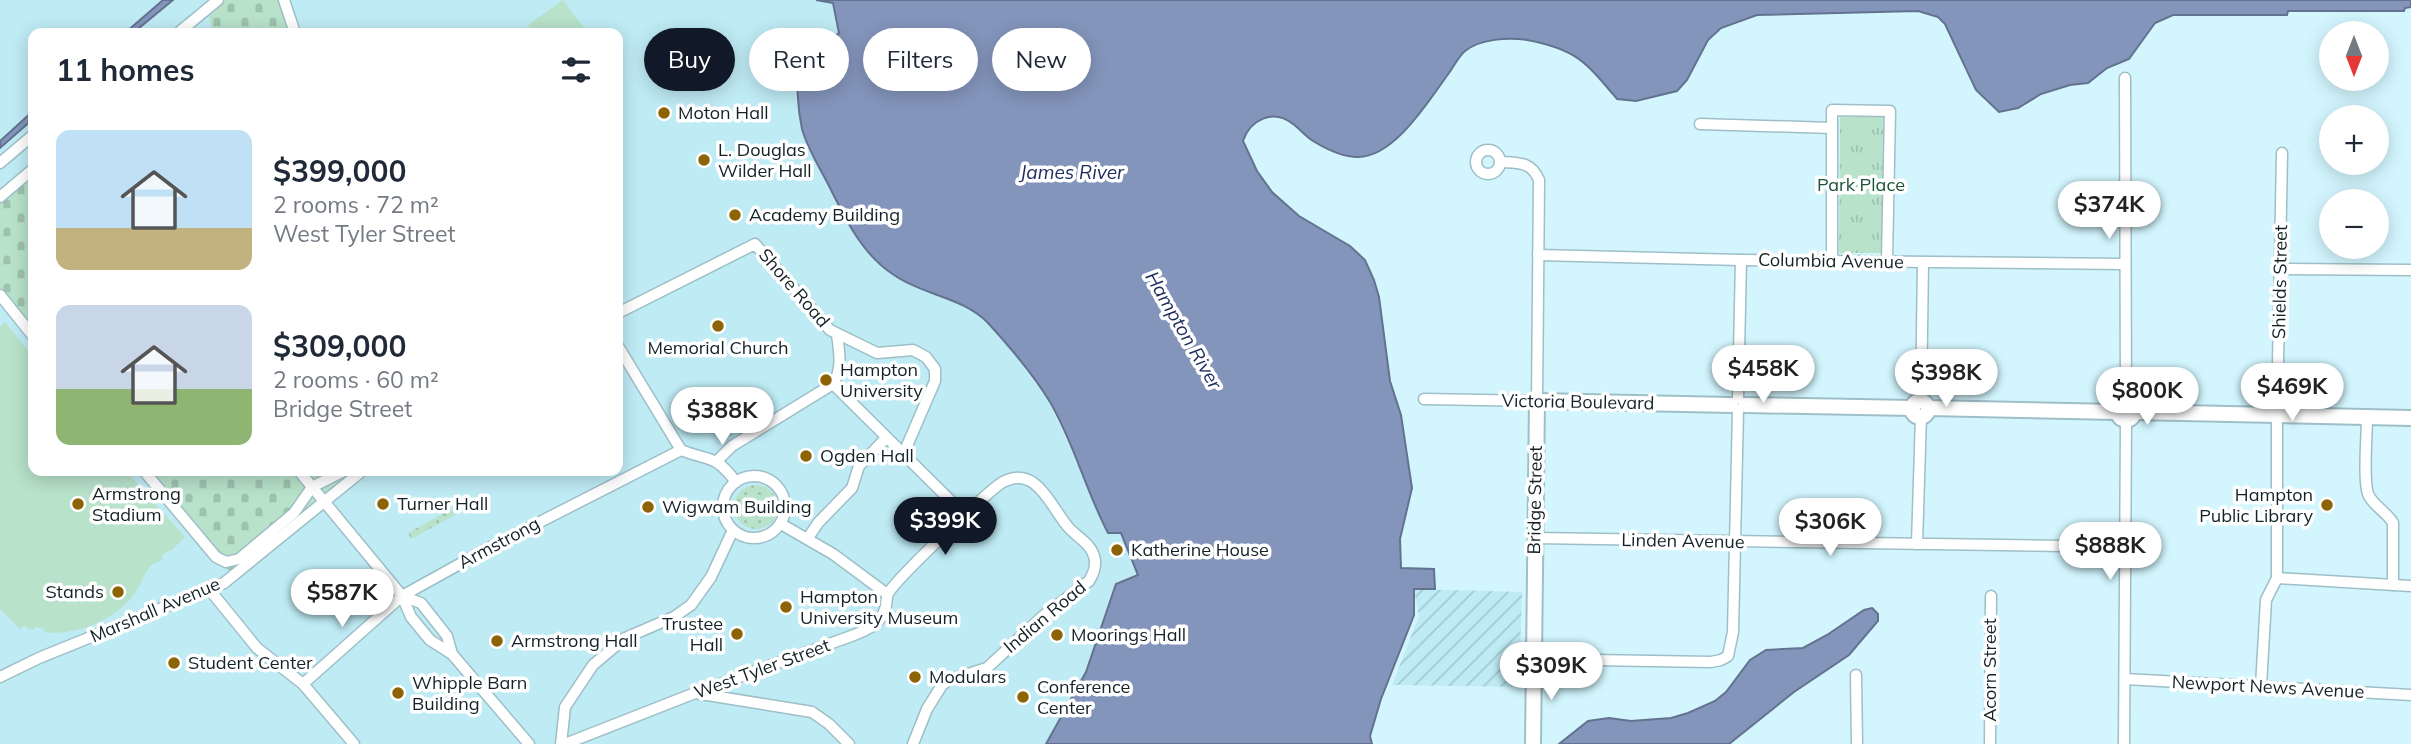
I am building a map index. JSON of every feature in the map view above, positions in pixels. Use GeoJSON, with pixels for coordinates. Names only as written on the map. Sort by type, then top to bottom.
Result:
{"type":"FeatureCollection","features":[{"type":"Feature","properties":{"kind":"street"},"geometry":{"type":"LineString","coordinates":[[183,28],[218,0]]}},
{"type":"Feature","properties":{"kind":"street"},"geometry":{"type":"LineString","coordinates":[[284,0],[293,28]]}},
{"type":"Feature","properties":{"kind":"street"},"geometry":{"type":"LineString","coordinates":[[2124,744],[2125,78]]}},
{"type":"Feature","properties":{"kind":"street"},"geometry":{"type":"LineString","coordinates":[[1832,260],[1832,110],[1890,111],[1887,261]]}},
{"type":"Feature","properties":{"kind":"street"},"geometry":{"type":"LineString","coordinates":[[1700,124],[1832,128]]}},
{"type":"Feature","properties":{"kind":"street"},"geometry":{"type":"LineString","coordinates":[[0,163],[28,139]]}},
{"type":"Feature","properties":{"kind":"street","name":"Shields Street"},"geometry":{"type":"LineString","coordinates":[[2261,686],[2266,600],[2277,578],[2282,153]]}},
{"type":"Feature","properties":{"kind":"street","name":"Bridge Street"},"geometry":{"type":"LineString","coordinates":[[1500,162],[1526,163],[1534,169],[1539,180],[1533,744]]}},
{"type":"Feature","properties":{"kind":"street"},"geometry":{"type":"LineString","coordinates":[[0,197],[28,173]]}},
{"type":"Feature","properties":{"kind":"street","name":"Shore Road"},"geometry":{"type":"LineString","coordinates":[[623,310],[755,244],[830,330],[877,353],[913,351],[926,358],[934,369],[935,381],[903,455]]}},
{"type":"Feature","properties":{"kind":"street","name":"Columbia Avenue"},"geometry":{"type":"LineString","coordinates":[[1538,255],[2125,264]]}},
{"type":"Feature","properties":{"kind":"street"},"geometry":{"type":"LineString","coordinates":[[1533,659],[1711,662],[1725,658],[1731,645],[1741,260]]}},
{"type":"Feature","properties":{"kind":"street"},"geometry":{"type":"LineString","coordinates":[[1917,544],[1923,262]]}},
{"type":"Feature","properties":{"kind":"street"},"geometry":{"type":"LineString","coordinates":[[2280,268],[2411,270]]}},
{"type":"Feature","properties":{"kind":"street"},"geometry":{"type":"LineString","coordinates":[[0,295],[28,330]]}},
{"type":"Feature","properties":{"kind":"street"},"geometry":{"type":"LineString","coordinates":[[717,461],[732,446],[833,384],[840,365],[837,334]]}},
{"type":"Feature","properties":{"kind":"street"},"geometry":{"type":"LineString","coordinates":[[623,354],[681,450],[717,461],[736,482]]}},
{"type":"Feature","properties":{"kind":"street"},"geometry":{"type":"LineString","coordinates":[[833,384],[964,515]]}},
{"type":"Feature","properties":{"kind":"street","name":"Victoria Boulevard"},"geometry":{"type":"LineString","coordinates":[[1424,399],[2411,418]]}},
{"type":"Feature","properties":{"kind":"street"},"geometry":{"type":"LineString","coordinates":[[2367,417],[2367,487],[2373,502],[2393,523],[2393,585]]}},
{"type":"Feature","properties":{"kind":"street"},"geometry":{"type":"LineString","coordinates":[[808,538],[818,523],[852,488],[859,466],[886,438]]}},
{"type":"Feature","properties":{"kind":"street","name":"Armstrong"},"geometry":{"type":"LineString","coordinates":[[303,684],[402,596],[485,550],[681,450]]}},
{"type":"Feature","properties":{"kind":"street"},"geometry":{"type":"LineString","coordinates":[[149,476],[216,557],[226,562],[239,559],[294,513],[312,487],[334,476]]}},
{"type":"Feature","properties":{"kind":"street"},"geometry":{"type":"LineString","coordinates":[[303,476],[402,596],[411,617],[430,640],[452,654],[529,744]]}},
{"type":"Feature","properties":{"kind":"street","name":"Marshall Avenue"},"geometry":{"type":"LineString","coordinates":[[0,677],[39,658],[224,583],[356,476]]}},
{"type":"Feature","properties":{"kind":"street"},"geometry":{"type":"LineString","coordinates":[[756,476],[767,478],[776,484],[782,493],[785,514],[781,524],[773,532],[763,537],[742,536],[727,523],[723,505],[729,488],[736,482],[745,477],[756,476]]}},
{"type":"Feature","properties":{"kind":"street","name":"West Tyler Street"},"geometry":{"type":"LineString","coordinates":[[563,744],[874,626],[885,610],[887,594],[964,515],[999,485],[1012,479],[1023,478]]}},
{"type":"Feature","properties":{"kind":"street","name":"Indian Road"},"geometry":{"type":"LineString","coordinates":[[913,744],[927,709],[944,683],[987,668],[1043,617],[1089,581],[1094,573],[1095,558],[1089,547],[1069,528],[1040,488],[1023,478]]}},
{"type":"Feature","properties":{"kind":"street"},"geometry":{"type":"LineString","coordinates":[[781,524],[808,538],[887,594]]}},
{"type":"Feature","properties":{"kind":"street"},"geometry":{"type":"LineString","coordinates":[[563,744],[565,707],[593,665],[620,641],[674,617],[691,605],[709,580],[733,530]]}},
{"type":"Feature","properties":{"kind":"street","name":"Linden Avenue"},"geometry":{"type":"LineString","coordinates":[[1535,538],[2126,547]]}},
{"type":"Feature","properties":{"kind":"street"},"geometry":{"type":"LineString","coordinates":[[2277,578],[2411,586]]}},
{"type":"Feature","properties":{"kind":"street"},"geometry":{"type":"LineString","coordinates":[[209,589],[257,648],[303,684],[354,744]]}},
{"type":"Feature","properties":{"kind":"street"},"geometry":{"type":"LineString","coordinates":[[402,596],[421,603],[447,636],[452,654]]}},
{"type":"Feature","properties":{"kind":"street","name":"Acorn Street"},"geometry":{"type":"LineString","coordinates":[[1990,596],[1990,744]]}},
{"type":"Feature","properties":{"kind":"street"},"geometry":{"type":"LineString","coordinates":[[1856,674],[1857,744]]}},
{"type":"Feature","properties":{"kind":"street","name":"Newport News Avenue"},"geometry":{"type":"LineString","coordinates":[[2125,679],[2411,695]]}},
{"type":"Feature","properties":{"kind":"street"},"geometry":{"type":"LineString","coordinates":[[695,693],[812,712],[849,744]]}},
{"type":"Feature","properties":{"kind":"shaded area","name":"Hampton University"},"geometry":{"type":"Polygon","coordinates":[[[0,0],[816,0],[833,3],[839,28],[749,28],[749,91],[795,91],[803,131],[816,162],[854,235],[874,260],[895,277],[966,307],[985,320],[1012,351],[1049,402],[1081,471],[1121,533],[1138,576],[1116,584],[1086,672],[1046,744],[0,744],[0,0]]]}},
{"type":"Feature","properties":{"kind":"shaded area"},"geometry":{"type":"Polygon","coordinates":[[[1414,589],[1522,592],[1519,687],[1392,685],[1419,616],[1414,589]]]}},
{"type":"Feature","properties":{"kind":"green space"},"geometry":{"type":"Polygon","coordinates":[[[224,0],[280,0],[288,28],[212,28],[209,17],[213,9],[224,0]]]}},
{"type":"Feature","properties":{"kind":"green space"},"geometry":{"type":"Polygon","coordinates":[[[563,0],[584,28],[530,28],[528,25],[563,0]]]}},
{"type":"Feature","properties":{"kind":"green space","name":"Park Place"},"geometry":{"type":"Polygon","coordinates":[[[1840,117],[1883,117],[1882,253],[1839,253],[1840,117]]]}},
{"type":"Feature","properties":{"kind":"green space"},"geometry":{"type":"Polygon","coordinates":[[[28,170],[28,336],[0,302],[0,193],[28,170]]]}},
{"type":"Feature","properties":{"kind":"green space","name":"Armstrong Stadium"},"geometry":{"type":"Polygon","coordinates":[[[5,322],[28,351],[28,476],[130,476],[185,537],[171,551],[161,556],[163,559],[149,568],[127,603],[106,619],[82,629],[56,633],[44,632],[44,629],[35,627],[34,630],[25,625],[20,629],[0,609],[0,327],[5,322]]]}},
{"type":"Feature","properties":{"kind":"green space"},"geometry":{"type":"Polygon","coordinates":[[[145,476],[351,476],[234,572],[221,567],[145,476]]]}},
{"type":"Feature","properties":{"kind":"green space"},"geometry":{"type":"Polygon","coordinates":[[[756,485],[772,491],[778,507],[772,523],[756,529],[740,523],[734,507],[740,491],[756,485]]]}},
{"type":"Feature","properties":{"kind":"green space"},"geometry":{"type":"Polygon","coordinates":[[[451,509],[455,515],[411,539],[408,533],[451,509]]]}},
{"type":"Feature","properties":{"kind":"water"},"geometry":{"type":"Polygon","coordinates":[[[163,0],[173,0],[139,28],[131,28],[163,0]]]}},
{"type":"Feature","properties":{"kind":"water","name":"James River"},"geometry":{"type":"Polygon","coordinates":[[[816,0],[2411,0],[2411,7],[2405,8],[2404,11],[2288,11],[2287,15],[2173,15],[2155,23],[2129,59],[2107,68],[2088,83],[2070,85],[2041,94],[2018,108],[1999,112],[1976,90],[1945,24],[1938,17],[1918,11],[1757,15],[1721,28],[1708,40],[1687,80],[1677,91],[1636,101],[1617,99],[1588,66],[1557,48],[1519,39],[1486,41],[1463,53],[1398,138],[1385,148],[1358,157],[1323,147],[1285,119],[1270,117],[1257,122],[1243,141],[1257,171],[1272,192],[1299,216],[1350,246],[1365,260],[1374,280],[1379,297],[1390,381],[1401,415],[1412,488],[1400,539],[1401,568],[1434,569],[1435,589],[1414,589],[1414,615],[1381,699],[1370,736],[1372,744],[1046,744],[1086,672],[1116,584],[1138,575],[1121,533],[1108,533],[1050,402],[1013,351],[978,314],[905,282],[882,266],[863,245],[847,221],[802,129],[797,91],[849,91],[849,28],[838,28],[833,3],[816,0]]]}},
{"type":"Feature","properties":{"kind":"water"},"geometry":{"type":"Polygon","coordinates":[[[28,116],[28,123],[0,148],[0,141],[28,116]]]}},
{"type":"Feature","properties":{"kind":"water"},"geometry":{"type":"Polygon","coordinates":[[[1872,608],[1878,614],[1878,621],[1849,655],[1794,692],[1729,744],[1559,744],[1588,721],[1609,718],[1631,721],[1671,718],[1688,713],[1715,701],[1726,692],[1750,660],[1766,650],[1803,648],[1864,610],[1872,608]]]}},
{"type":"Feature","properties":{"kind":"place","name":"Moton Hall"},"geometry":{"type":"Point","coordinates":[664,113]}},
{"type":"Feature","properties":{"kind":"place","name":"L. Douglas Wilder Hall"},"geometry":{"type":"Point","coordinates":[704,160]}},
{"type":"Feature","properties":{"kind":"place","name":"Academy Building"},"geometry":{"type":"Point","coordinates":[735,215]}},
{"type":"Feature","properties":{"kind":"place","name":"Memorial Church"},"geometry":{"type":"Point","coordinates":[718,326]}},
{"type":"Feature","properties":{"kind":"place","name":"Hampton University"},"geometry":{"type":"Point","coordinates":[826,380]}},
{"type":"Feature","properties":{"kind":"place","name":"Ogden Hall"},"geometry":{"type":"Point","coordinates":[806,456]}},
{"type":"Feature","properties":{"kind":"place","name":"Armstrong Stadium"},"geometry":{"type":"Point","coordinates":[78,504]}},
{"type":"Feature","properties":{"kind":"place","name":"Turner Hall"},"geometry":{"type":"Point","coordinates":[383,504]}},
{"type":"Feature","properties":{"kind":"place","name":"Hampton Public Library"},"geometry":{"type":"Point","coordinates":[2327,505]}},
{"type":"Feature","properties":{"kind":"place","name":"Wigwam Building"},"geometry":{"type":"Point","coordinates":[648,507]}},
{"type":"Feature","properties":{"kind":"place","name":"Katherine House"},"geometry":{"type":"Point","coordinates":[1117,550]}},
{"type":"Feature","properties":{"kind":"place","name":"Stands"},"geometry":{"type":"Point","coordinates":[118,592]}},
{"type":"Feature","properties":{"kind":"place","name":"Hampton University Museum"},"geometry":{"type":"Point","coordinates":[786,607]}},
{"type":"Feature","properties":{"kind":"place","name":"Trustee Hall"},"geometry":{"type":"Point","coordinates":[737,634]}},
{"type":"Feature","properties":{"kind":"place","name":"Moorings Hall"},"geometry":{"type":"Point","coordinates":[1057,635]}},
{"type":"Feature","properties":{"kind":"place","name":"Armstrong Hall"},"geometry":{"type":"Point","coordinates":[497,641]}},
{"type":"Feature","properties":{"kind":"place","name":"Student Center"},"geometry":{"type":"Point","coordinates":[174,663]}},
{"type":"Feature","properties":{"kind":"place","name":"Modulars"},"geometry":{"type":"Point","coordinates":[915,677]}},
{"type":"Feature","properties":{"kind":"place","name":"Whipple Barn Building"},"geometry":{"type":"Point","coordinates":[398,693]}},
{"type":"Feature","properties":{"kind":"place","name":"Conference Center"},"geometry":{"type":"Point","coordinates":[1023,697]}},
{"type":"Feature","properties":{"kind":"water label","name":"Hampton River"},"geometry":{"type":"Point","coordinates":[1184,330]}}]}
